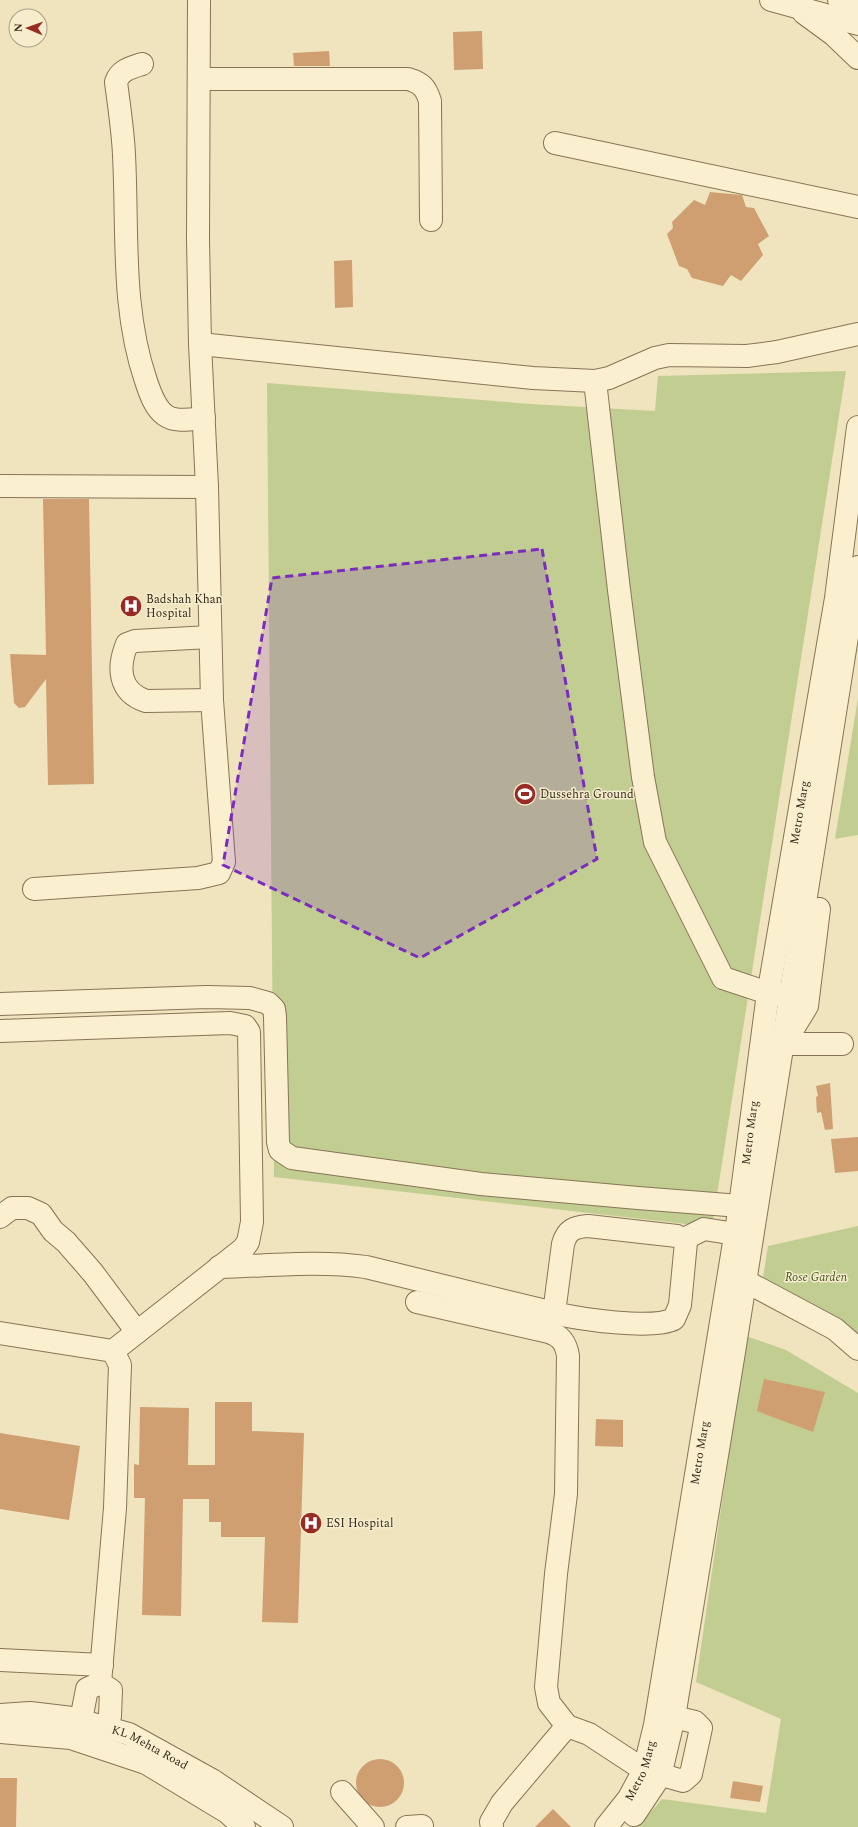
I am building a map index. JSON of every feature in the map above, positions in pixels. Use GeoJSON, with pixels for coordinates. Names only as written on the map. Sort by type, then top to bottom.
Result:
{"type":"FeatureCollection","features":[{"type":"Feature","properties":{"kind":"street"},"geometry":{"type":"LineString","coordinates":[[34,889],[198,878],[219,873],[224,862],[212,700],[207,487],[200,344],[198,240],[199,0]]}},
{"type":"Feature","properties":{"kind":"street"},"geometry":{"type":"LineString","coordinates":[[771,0],[858,24]]}},
{"type":"Feature","properties":{"kind":"street"},"geometry":{"type":"LineString","coordinates":[[838,0],[858,5]]}},
{"type":"Feature","properties":{"kind":"street"},"geometry":{"type":"LineString","coordinates":[[792,6],[834,35],[858,58]]}},
{"type":"Feature","properties":{"kind":"street"},"geometry":{"type":"LineString","coordinates":[[142,64],[124,70],[116,82],[124,154],[125,231],[128,292],[135,340],[139,362],[158,408],[166,416],[177,419],[204,418]]}},
{"type":"Feature","properties":{"kind":"street"},"geometry":{"type":"LineString","coordinates":[[199,79],[408,79],[418,82],[426,89],[430,101],[431,220]]}},
{"type":"Feature","properties":{"kind":"street"},"geometry":{"type":"LineString","coordinates":[[555,143],[858,207]]}},
{"type":"Feature","properties":{"kind":"street"},"geometry":{"type":"LineString","coordinates":[[200,344],[533,378],[595,381],[609,378],[655,358],[669,355],[747,356],[777,352],[858,334]]}},
{"type":"Feature","properties":{"kind":"street"},"geometry":{"type":"LineString","coordinates":[[595,381],[620,598],[643,777],[655,842],[723,978],[768,993],[790,997]]}},
{"type":"Feature","properties":{"kind":"street","name":"Metro Marg"},"geometry":{"type":"LineString","coordinates":[[625,1827],[652,1773],[674,1717],[736,1280],[735,1234],[768,993],[836,598],[858,427]]}},
{"type":"Feature","properties":{"kind":"street"},"geometry":{"type":"LineString","coordinates":[[0,486],[207,487]]}},
{"type":"Feature","properties":{"kind":"street","name":"Metro Marg"},"geometry":{"type":"LineString","coordinates":[[606,1827],[629,1798],[652,1773],[655,1725],[672,1628],[736,1280],[783,1044],[858,567]]}},
{"type":"Feature","properties":{"kind":"street"},"geometry":{"type":"LineString","coordinates":[[210,637],[135,641],[127,644],[124,653],[122,679],[128,690],[136,698],[146,702],[212,700]]}},
{"type":"Feature","properties":{"kind":"street"},"geometry":{"type":"LineString","coordinates":[[783,1044],[807,1006],[824,868],[815,841]]}},
{"type":"Feature","properties":{"kind":"street"},"geometry":{"type":"LineString","coordinates":[[0,1004],[207,997],[250,998],[268,1003],[274,1009],[275,1017],[278,1142],[280,1150],[292,1158],[481,1184],[740,1206]]}},
{"type":"Feature","properties":{"kind":"street"},"geometry":{"type":"LineString","coordinates":[[0,1031],[230,1023],[245,1026],[249,1032],[252,1222],[248,1242],[243,1249],[112,1351]]}},
{"type":"Feature","properties":{"kind":"street"},"geometry":{"type":"LineString","coordinates":[[783,1044],[842,1044]]}},
{"type":"Feature","properties":{"kind":"street"},"geometry":{"type":"LineString","coordinates":[[0,1217],[12,1208],[28,1208],[41,1214],[53,1231],[66,1242],[93,1273],[137,1332]]}},
{"type":"Feature","properties":{"kind":"street"},"geometry":{"type":"LineString","coordinates":[[554,1313],[563,1244],[566,1235],[570,1230],[588,1226],[677,1236],[684,1239],[704,1229],[735,1234]]}},
{"type":"Feature","properties":{"kind":"street"},"geometry":{"type":"LineString","coordinates":[[220,1267],[318,1264],[352,1265],[586,1320],[647,1323],[669,1321],[674,1319],[680,1306],[686,1249],[684,1239]]}},
{"type":"Feature","properties":{"kind":"street"},"geometry":{"type":"LineString","coordinates":[[736,1280],[835,1330],[858,1349]]}},
{"type":"Feature","properties":{"kind":"street"},"geometry":{"type":"LineString","coordinates":[[418,1302],[549,1332],[561,1338],[567,1348],[568,1451],[566,1494],[556,1574],[546,1687],[549,1703],[567,1726],[589,1734],[652,1773],[683,1781],[691,1774],[700,1728],[695,1722],[674,1717]]}},
{"type":"Feature","properties":{"kind":"street"},"geometry":{"type":"LineString","coordinates":[[0,1334],[112,1351],[118,1358],[120,1372],[115,1508],[101,1674],[110,1690],[110,1716],[107,1728]]}},
{"type":"Feature","properties":{"kind":"street"},"geometry":{"type":"LineString","coordinates":[[0,1660],[101,1674]]}},
{"type":"Feature","properties":{"kind":"street"},"geometry":{"type":"LineString","coordinates":[[80,1720],[87,1689],[101,1674]]}},
{"type":"Feature","properties":{"kind":"street","name":"KL Mehta Road"},"geometry":{"type":"LineString","coordinates":[[0,1715],[30,1713],[80,1720],[129,1734],[212,1780],[282,1827]]}},
{"type":"Feature","properties":{"kind":"street"},"geometry":{"type":"LineString","coordinates":[[492,1827],[491,1822],[502,1803],[567,1726]]}},
{"type":"Feature","properties":{"kind":"street","name":"KL Mehta Road"},"geometry":{"type":"LineString","coordinates":[[0,1732],[71,1738],[146,1763],[227,1812],[244,1827]]}},
{"type":"Feature","properties":{"kind":"street"},"geometry":{"type":"LineString","coordinates":[[342,1792],[373,1827]]}},
{"type":"Feature","properties":{"kind":"street"},"geometry":{"type":"LineString","coordinates":[[407,1827],[422,1826]]}},
{"type":"Feature","properties":{"kind":"highlighted area"},"geometry":{"type":"Polygon","coordinates":[[[542,549],[597,859],[420,958],[223,865],[272,578],[542,549]]]}},
{"type":"Feature","properties":{"kind":"green space","name":"Dussehra Ground"},"geometry":{"type":"Polygon","coordinates":[[[846,371],[712,1227],[274,1177],[267,383],[531,404],[655,411],[658,376],[846,371]]]}},
{"type":"Feature","properties":{"kind":"green space"},"geometry":{"type":"Polygon","coordinates":[[[858,698],[858,835],[835,839],[858,698]]]}},
{"type":"Feature","properties":{"kind":"green space","name":"Rose Garden"},"geometry":{"type":"Polygon","coordinates":[[[858,1226],[858,1342],[760,1297],[768,1246],[858,1226]]]}},
{"type":"Feature","properties":{"kind":"green space"},"geometry":{"type":"Polygon","coordinates":[[[746,1336],[786,1350],[858,1393],[858,1827],[638,1827],[662,1799],[766,1813],[781,1719],[696,1682],[746,1336]]]}},
{"type":"Feature","properties":{"kind":"building"},"geometry":{"type":"Polygon","coordinates":[[[482,31],[483,69],[454,70],[453,32],[482,31]]]}},
{"type":"Feature","properties":{"kind":"building"},"geometry":{"type":"Polygon","coordinates":[[[329,51],[330,66],[294,66],[293,53],[329,51]]]}},
{"type":"Feature","properties":{"kind":"building"},"geometry":{"type":"Polygon","coordinates":[[[710,192],[742,195],[746,207],[754,208],[769,236],[758,244],[763,255],[741,281],[731,275],[723,286],[692,278],[687,269],[679,266],[667,234],[673,228],[672,222],[694,200],[705,205],[710,192]]]}},
{"type":"Feature","properties":{"kind":"building"},"geometry":{"type":"Polygon","coordinates":[[[352,260],[353,307],[335,308],[334,261],[352,260]]]}},
{"type":"Feature","properties":{"kind":"building"},"geometry":{"type":"Polygon","coordinates":[[[43,499],[89,499],[94,784],[48,785],[46,679],[25,707],[19,708],[14,703],[10,654],[46,655],[43,499]]]}},
{"type":"Feature","properties":{"kind":"building"},"geometry":{"type":"Polygon","coordinates":[[[830,1083],[833,1129],[825,1130],[821,1112],[817,1113],[816,1097],[818,1096],[816,1086],[830,1083]]]}},
{"type":"Feature","properties":{"kind":"building"},"geometry":{"type":"Polygon","coordinates":[[[858,1137],[858,1171],[835,1173],[831,1139],[858,1137]]]}},
{"type":"Feature","properties":{"kind":"building"},"geometry":{"type":"Polygon","coordinates":[[[764,1379],[825,1392],[813,1432],[757,1411],[764,1379]]]}},
{"type":"Feature","properties":{"kind":"building"},"geometry":{"type":"Polygon","coordinates":[[[215,1402],[252,1402],[252,1431],[304,1433],[298,1623],[262,1622],[265,1537],[221,1537],[221,1522],[209,1522],[209,1499],[183,1499],[181,1616],[142,1615],[145,1498],[134,1498],[134,1464],[139,1465],[140,1407],[189,1408],[188,1465],[215,1465],[215,1402]]]}},
{"type":"Feature","properties":{"kind":"building"},"geometry":{"type":"Polygon","coordinates":[[[596,1419],[623,1420],[623,1447],[595,1446],[596,1419]]]}},
{"type":"Feature","properties":{"kind":"building"},"geometry":{"type":"Polygon","coordinates":[[[0,1433],[80,1446],[69,1520],[0,1509],[0,1433]]]}},
{"type":"Feature","properties":{"kind":"building"},"geometry":{"type":"Polygon","coordinates":[[[380,1759],[389,1761],[397,1766],[402,1774],[404,1783],[402,1792],[397,1800],[389,1805],[380,1807],[371,1805],[363,1800],[358,1792],[356,1783],[358,1774],[363,1766],[371,1761],[380,1759]]]}},
{"type":"Feature","properties":{"kind":"building"},"geometry":{"type":"Polygon","coordinates":[[[0,1778],[17,1778],[16,1827],[0,1827],[0,1778]]]}},
{"type":"Feature","properties":{"kind":"building"},"geometry":{"type":"Polygon","coordinates":[[[733,1781],[763,1786],[760,1802],[730,1798],[733,1781]]]}},
{"type":"Feature","properties":{"kind":"building"},"geometry":{"type":"Polygon","coordinates":[[[553,1809],[571,1827],[535,1827],[553,1809]]]}},
{"type":"Feature","properties":{"kind":"place","name":"Badshah Khan Hospital"},"geometry":{"type":"Point","coordinates":[131,606]}},
{"type":"Feature","properties":{"kind":"place","name":"Dussehra Ground"},"geometry":{"type":"Point","coordinates":[525,794]}},
{"type":"Feature","properties":{"kind":"place","name":"ESI Hospital"},"geometry":{"type":"Point","coordinates":[311,1523]}}]}
